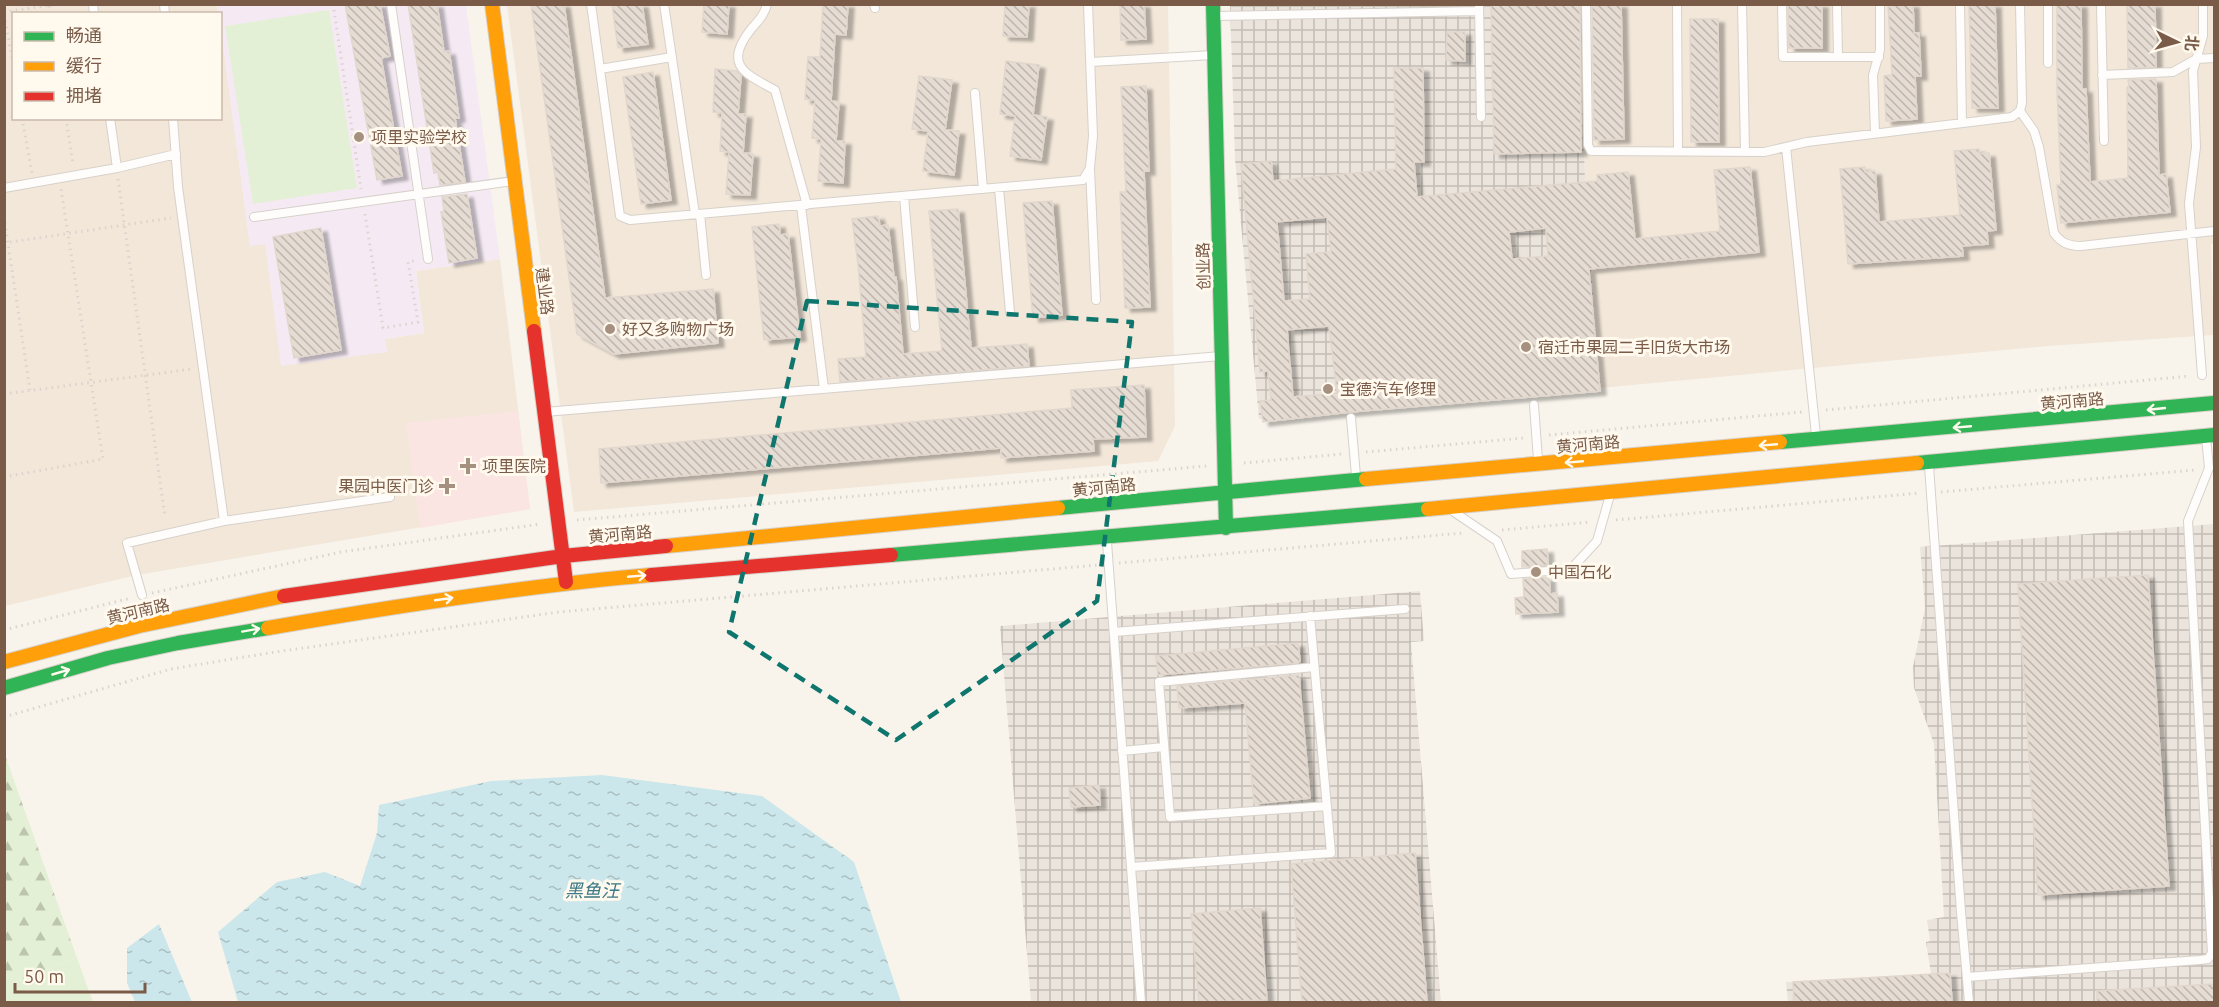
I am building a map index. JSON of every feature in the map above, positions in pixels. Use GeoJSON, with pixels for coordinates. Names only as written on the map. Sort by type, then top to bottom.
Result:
{"type":"FeatureCollection","features":[{"type":"Feature","properties":{"kind":"main road","name":"建业路"},"geometry":{"type":"LineString","coordinates":[[492,4],[566,582]]}},
{"type":"Feature","properties":{"kind":"main road","name":"创业路"},"geometry":{"type":"LineString","coordinates":[[1214,10],[1226,528]]}},
{"type":"Feature","properties":{"kind":"main road","name":"黄河南路"},"geometry":{"type":"LineString","coordinates":[[4,662],[139,626],[301,593],[563,556],[1225,492],[2214,404]]}},
{"type":"Feature","properties":{"kind":"main road"},"geometry":{"type":"LineString","coordinates":[[4,688],[108,658],[178,643],[371,610],[566,582],[1226,528],[2210,436]]}},
{"type":"Feature","properties":{"kind":"lane"},"geometry":{"type":"LineString","coordinates":[[391,4],[428,259]]}},
{"type":"Feature","properties":{"kind":"lane"},"geometry":{"type":"LineString","coordinates":[[591,4],[620,216],[630,220],[1083,180],[1090,168]]}},
{"type":"Feature","properties":{"kind":"lane"},"geometry":{"type":"LineString","coordinates":[[664,4],[706,275]]}},
{"type":"Feature","properties":{"kind":"lane"},"geometry":{"type":"LineString","coordinates":[[767,4],[765,12],[741,42],[738,60],[742,69],[751,77],[775,90],[804,205],[824,389]]}},
{"type":"Feature","properties":{"kind":"lane"},"geometry":{"type":"LineString","coordinates":[[1088,4],[1093,136],[1090,168],[1096,300]]}},
{"type":"Feature","properties":{"kind":"lane"},"geometry":{"type":"LineString","coordinates":[[1586,4],[1588,145],[1591,151],[1745,152],[1764,152],[1875,134],[2012,117],[2020,111],[2022,103],[2020,4]]}},
{"type":"Feature","properties":{"kind":"lane"},"geometry":{"type":"LineString","coordinates":[[1677,4],[1678,151]]}},
{"type":"Feature","properties":{"kind":"lane"},"geometry":{"type":"LineString","coordinates":[[1742,4],[1745,152]]}},
{"type":"Feature","properties":{"kind":"lane"},"geometry":{"type":"LineString","coordinates":[[1782,4],[1783,57],[1879,57]]}},
{"type":"Feature","properties":{"kind":"lane"},"geometry":{"type":"LineString","coordinates":[[1837,4],[1838,57]]}},
{"type":"Feature","properties":{"kind":"lane"},"geometry":{"type":"LineString","coordinates":[[1875,134],[1873,75],[1879,57],[1880,4]]}},
{"type":"Feature","properties":{"kind":"lane"},"geometry":{"type":"LineString","coordinates":[[1960,4],[1962,123]]}},
{"type":"Feature","properties":{"kind":"lane"},"geometry":{"type":"LineString","coordinates":[[2048,4],[2049,63]]}},
{"type":"Feature","properties":{"kind":"lane"},"geometry":{"type":"LineString","coordinates":[[2101,4],[2104,141]]}},
{"type":"Feature","properties":{"kind":"lane"},"geometry":{"type":"LineString","coordinates":[[2202,375],[2189,203],[2196,147],[2193,71],[2204,36],[2203,4]]}},
{"type":"Feature","properties":{"kind":"lane"},"geometry":{"type":"LineString","coordinates":[[1214,10],[1479,8],[1481,117]]}},
{"type":"Feature","properties":{"kind":"lane"},"geometry":{"type":"LineString","coordinates":[[1091,62],[1215,55]]}},
{"type":"Feature","properties":{"kind":"lane"},"geometry":{"type":"LineString","coordinates":[[600,69],[672,57]]}},
{"type":"Feature","properties":{"kind":"lane"},"geometry":{"type":"LineString","coordinates":[[2102,75],[2173,72],[2196,59],[2214,58]]}},
{"type":"Feature","properties":{"kind":"lane"},"geometry":{"type":"LineString","coordinates":[[975,93],[983,189]]}},
{"type":"Feature","properties":{"kind":"lane"},"geometry":{"type":"LineString","coordinates":[[2020,111],[2037,139],[2054,233],[2058,239],[2071,246],[2081,246],[2214,231]]}},
{"type":"Feature","properties":{"kind":"lane"},"geometry":{"type":"LineString","coordinates":[[110,120],[117,168]]}},
{"type":"Feature","properties":{"kind":"lane"},"geometry":{"type":"LineString","coordinates":[[173,120],[182,217],[224,521]]}},
{"type":"Feature","properties":{"kind":"lane"},"geometry":{"type":"LineString","coordinates":[[1786,147],[1817,440]]}},
{"type":"Feature","properties":{"kind":"lane"},"geometry":{"type":"LineString","coordinates":[[4,188],[117,168],[176,154]]}},
{"type":"Feature","properties":{"kind":"lane"},"geometry":{"type":"LineString","coordinates":[[254,217],[515,181]]}},
{"type":"Feature","properties":{"kind":"lane"},"geometry":{"type":"LineString","coordinates":[[999,188],[1010,312]]}},
{"type":"Feature","properties":{"kind":"lane"},"geometry":{"type":"LineString","coordinates":[[904,196],[915,327]]}},
{"type":"Feature","properties":{"kind":"lane"},"geometry":{"type":"LineString","coordinates":[[544,412],[1222,356]]}},
{"type":"Feature","properties":{"kind":"lane"},"geometry":{"type":"LineString","coordinates":[[1534,405],[1538,465]]}},
{"type":"Feature","properties":{"kind":"lane"},"geometry":{"type":"LineString","coordinates":[[1351,418],[1357,481]]}},
{"type":"Feature","properties":{"kind":"lane"},"geometry":{"type":"LineString","coordinates":[[1967,977],[2200,960],[2208,959],[2212,953],[2188,520],[2209,468],[2210,436]]}},
{"type":"Feature","properties":{"kind":"lane"},"geometry":{"type":"LineString","coordinates":[[1929,462],[1969,1002]]}},
{"type":"Feature","properties":{"kind":"lane"},"geometry":{"type":"LineString","coordinates":[[1445,507],[1497,542],[1511,574],[1572,569],[1597,541],[1611,491]]}},
{"type":"Feature","properties":{"kind":"lane"},"geometry":{"type":"LineString","coordinates":[[142,595],[127,543],[224,521],[390,497]]}},
{"type":"Feature","properties":{"kind":"lane"},"geometry":{"type":"LineString","coordinates":[[1107,537],[1141,1002]]}},
{"type":"Feature","properties":{"kind":"lane"},"geometry":{"type":"LineString","coordinates":[[1114,632],[1405,609]]}},
{"type":"Feature","properties":{"kind":"lane"},"geometry":{"type":"LineString","coordinates":[[1131,867],[1331,853],[1310,616]]}},
{"type":"Feature","properties":{"kind":"lane"},"geometry":{"type":"LineString","coordinates":[[1314,667],[1159,682],[1170,817],[1327,806]]}},
{"type":"Feature","properties":{"kind":"lane"},"geometry":{"type":"LineString","coordinates":[[1122,751],[1164,747]]}},
{"type":"Feature","properties":{"kind":"path"},"geometry":{"type":"LineString","coordinates":[[14,12],[58,4]]}},
{"type":"Feature","properties":{"kind":"path"},"geometry":{"type":"LineString","coordinates":[[4,14],[12,56]]}},
{"type":"Feature","properties":{"kind":"path"},"geometry":{"type":"LineString","coordinates":[[22,120],[34,183]]}},
{"type":"Feature","properties":{"kind":"path"},"geometry":{"type":"LineString","coordinates":[[66,120],[75,176]]}},
{"type":"Feature","properties":{"kind":"path"},"geometry":{"type":"LineString","coordinates":[[117,168],[165,517]]}},
{"type":"Feature","properties":{"kind":"path"},"geometry":{"type":"LineString","coordinates":[[4,477],[103,459],[60,179]]}},
{"type":"Feature","properties":{"kind":"path"},"geometry":{"type":"LineString","coordinates":[[4,217],[6,243],[30,390]]}},
{"type":"Feature","properties":{"kind":"path"},"geometry":{"type":"LineString","coordinates":[[6,243],[182,217]]}},
{"type":"Feature","properties":{"kind":"path"},"geometry":{"type":"LineString","coordinates":[[4,393],[203,367]]}},
{"type":"Feature","properties":{"kind":"path"},"geometry":{"type":"LineString","coordinates":[[4,630],[142,595],[341,552],[558,522],[1225,465],[2202,375]]}},
{"type":"Feature","properties":{"kind":"highlighted area"},"geometry":{"type":"Polygon","coordinates":[[[807,301],[1132,322],[1097,601],[896,740],[729,632],[807,301]]]}},
{"type":"Feature","properties":{"kind":"shaded area"},"geometry":{"type":"Polygon","coordinates":[[[4,5],[217,5],[218,12],[12,12],[12,120],[222,120],[222,37],[250,245],[265,244],[387,352],[385,339],[424,333],[416,271],[500,259],[530,509],[137,575],[5,606],[4,5]]]}},
{"type":"Feature","properties":{"kind":"shaded area","name":"项里实验学校"},"geometry":{"type":"Polygon","coordinates":[[[217,5],[466,5],[500,259],[416,271],[424,333],[385,339],[387,352],[281,366],[265,244],[250,246],[222,37],[222,12],[218,12],[217,5]]]}},
{"type":"Feature","properties":{"kind":"shaded area"},"geometry":{"type":"Polygon","coordinates":[[[507,5],[1168,5],[1175,426],[1158,461],[574,512],[507,5]]]}},
{"type":"Feature","properties":{"kind":"shaded area"},"geometry":{"type":"Polygon","coordinates":[[[1230,5],[1579,5],[1585,179],[1600,388],[1259,419],[1235,159],[1230,5]]]}},
{"type":"Feature","properties":{"kind":"shaded area"},"geometry":{"type":"Polygon","coordinates":[[[1579,5],[2214,5],[2214,243],[2211,244],[2214,335],[2048,346],[1600,388],[1585,179],[1579,5]]]}},
{"type":"Feature","properties":{"kind":"shaded area","name":"项里医院"},"geometry":{"type":"Polygon","coordinates":[[[518,411],[530,509],[420,528],[406,423],[518,411]]]}},
{"type":"Feature","properties":{"kind":"shaded area"},"geometry":{"type":"Polygon","coordinates":[[[2214,524],[2214,1002],[1788,1002],[1786,982],[1931,974],[1926,942],[1930,941],[1927,920],[1944,917],[1934,744],[1914,688],[1913,667],[1925,608],[1920,547],[2214,524]]]}},
{"type":"Feature","properties":{"kind":"shaded area"},"geometry":{"type":"Polygon","coordinates":[[[1420,591],[1424,641],[1411,642],[1441,1002],[1031,1002],[1000,626],[1420,591]]]}},
{"type":"Feature","properties":{"kind":"green space"},"geometry":{"type":"Polygon","coordinates":[[[329,10],[357,188],[253,204],[225,26],[329,10]]]}},
{"type":"Feature","properties":{"kind":"green space"},"geometry":{"type":"Polygon","coordinates":[[[5,755],[77,958],[4,986],[5,755]]]}},
{"type":"Feature","properties":{"kind":"green space"},"geometry":{"type":"Polygon","coordinates":[[[77,958],[93,1002],[5,1002],[5,986],[77,958]]]}},
{"type":"Feature","properties":{"kind":"water","name":"黑鱼汪"},"geometry":{"type":"Polygon","coordinates":[[[602,775],[762,796],[854,862],[901,1002],[238,1002],[218,932],[277,882],[325,872],[360,886],[377,833],[379,805],[491,781],[602,775]]]}},
{"type":"Feature","properties":{"kind":"water"},"geometry":{"type":"Polygon","coordinates":[[[159,924],[192,1002],[135,1002],[127,983],[127,948],[159,924]]]}},
{"type":"Feature","properties":{"kind":"building"},"geometry":{"type":"Polygon","coordinates":[[[345,4],[380,4],[390,56],[381,58],[402,176],[377,180],[345,4]]]}},
{"type":"Feature","properties":{"kind":"building"},"geometry":{"type":"Polygon","coordinates":[[[408,4],[437,4],[444,52],[449,51],[459,118],[455,118],[465,182],[440,185],[438,172],[434,173],[408,4]]]}},
{"type":"Feature","properties":{"kind":"building"},"geometry":{"type":"Polygon","coordinates":[[[531,4],[564,4],[605,298],[713,289],[718,343],[614,354],[577,334],[531,4]]]}},
{"type":"Feature","properties":{"kind":"building"},"geometry":{"type":"Polygon","coordinates":[[[612,4],[642,4],[648,44],[618,48],[612,4]]]}},
{"type":"Feature","properties":{"kind":"building"},"geometry":{"type":"Polygon","coordinates":[[[704,4],[729,4],[727,34],[702,32],[704,4]]]}},
{"type":"Feature","properties":{"kind":"building"},"geometry":{"type":"Polygon","coordinates":[[[823,4],[848,4],[846,35],[835,34],[831,101],[839,102],[836,141],[845,141],[843,183],[818,181],[821,139],[812,138],[815,100],[805,99],[808,57],[820,57],[823,4]]]}},
{"type":"Feature","properties":{"kind":"building"},"geometry":{"type":"Polygon","coordinates":[[[1005,4],[1029,4],[1027,37],[1003,36],[1005,4]]]}},
{"type":"Feature","properties":{"kind":"building"},"geometry":{"type":"Polygon","coordinates":[[[1120,4],[1144,4],[1146,39],[1121,40],[1120,4]]]}},
{"type":"Feature","properties":{"kind":"building"},"geometry":{"type":"Polygon","coordinates":[[[1491,4],[1580,4],[1581,152],[1494,154],[1491,4]]]}},
{"type":"Feature","properties":{"kind":"building"},"geometry":{"type":"Polygon","coordinates":[[[1592,4],[1621,4],[1624,139],[1594,140],[1592,4]]]}},
{"type":"Feature","properties":{"kind":"building"},"geometry":{"type":"Polygon","coordinates":[[[1788,4],[1822,4],[1822,48],[1789,48],[1788,4]]]}},
{"type":"Feature","properties":{"kind":"building"},"geometry":{"type":"Polygon","coordinates":[[[1888,4],[1913,4],[1914,33],[1919,33],[1921,76],[1915,76],[1917,119],[1886,121],[1884,76],[1892,75],[1888,4]]]}},
{"type":"Feature","properties":{"kind":"building"},"geometry":{"type":"Polygon","coordinates":[[[1969,4],[1995,4],[1998,108],[1972,108],[1969,4]]]}},
{"type":"Feature","properties":{"kind":"building"},"geometry":{"type":"Polygon","coordinates":[[[2057,4],[2081,4],[2082,89],[2086,89],[2090,182],[2128,178],[2128,80],[2156,79],[2159,175],[2166,174],[2170,212],[2061,223],[2057,185],[2061,185],[2057,90],[2057,4]]]}},
{"type":"Feature","properties":{"kind":"building"},"geometry":{"type":"Polygon","coordinates":[[[2127,4],[2155,4],[2156,67],[2128,68],[2127,4]]]}},
{"type":"Feature","properties":{"kind":"building"},"geometry":{"type":"Polygon","coordinates":[[[1690,19],[1718,19],[1719,142],[1691,142],[1690,19]]]}},
{"type":"Feature","properties":{"kind":"building"},"geometry":{"type":"Polygon","coordinates":[[[1447,32],[1465,32],[1465,61],[1446,60],[1447,32]]]}},
{"type":"Feature","properties":{"kind":"building"},"geometry":{"type":"Polygon","coordinates":[[[1006,61],[1039,65],[1033,115],[1047,117],[1041,160],[1010,156],[1015,116],[1000,114],[1006,61]]]}},
{"type":"Feature","properties":{"kind":"building"},"geometry":{"type":"Polygon","coordinates":[[[1394,68],[1423,68],[1424,162],[1414,162],[1417,197],[1598,181],[1597,175],[1628,172],[1635,239],[1720,231],[1714,170],[1750,167],[1759,252],[1589,269],[1600,391],[1350,412],[1263,422],[1260,401],[1271,400],[1268,371],[1260,372],[1241,164],[1271,161],[1273,181],[1396,169],[1394,68]],[[1327,217],[1277,222],[1284,301],[1310,299],[1306,254],[1331,252],[1327,217]],[[1546,228],[1509,232],[1512,259],[1548,256],[1546,228]],[[1329,326],[1287,330],[1293,397],[1337,393],[1329,326]]]}},
{"type":"Feature","properties":{"kind":"building"},"geometry":{"type":"Polygon","coordinates":[[[715,69],[737,71],[741,76],[738,114],[746,114],[743,153],[753,154],[750,195],[726,194],[729,152],[720,151],[722,113],[713,112],[715,69]]]}},
{"type":"Feature","properties":{"kind":"building"},"geometry":{"type":"Polygon","coordinates":[[[653,72],[671,200],[641,204],[623,77],[653,72]]]}},
{"type":"Feature","properties":{"kind":"building"},"geometry":{"type":"Polygon","coordinates":[[[919,76],[952,80],[945,130],[959,131],[954,175],[923,171],[928,131],[912,129],[919,76]]]}},
{"type":"Feature","properties":{"kind":"building"},"geometry":{"type":"Polygon","coordinates":[[[1146,86],[1149,171],[1144,171],[1150,307],[1125,308],[1120,192],[1126,192],[1121,87],[1146,86]]]}},
{"type":"Feature","properties":{"kind":"building"},"geometry":{"type":"Polygon","coordinates":[[[1979,149],[1979,154],[1989,153],[1996,230],[1987,231],[1988,244],[1962,246],[1963,256],[1848,264],[1840,169],[1865,167],[1865,172],[1875,171],[1879,222],[1960,215],[1954,151],[1979,149]]]}},
{"type":"Feature","properties":{"kind":"building"},"geometry":{"type":"Polygon","coordinates":[[[467,194],[477,258],[449,263],[441,212],[444,211],[442,197],[467,194]]]}},
{"type":"Feature","properties":{"kind":"building"},"geometry":{"type":"Polygon","coordinates":[[[1052,201],[1062,315],[1033,318],[1023,203],[1052,201]]]}},
{"type":"Feature","properties":{"kind":"building"},"geometry":{"type":"Polygon","coordinates":[[[958,209],[971,348],[1027,344],[1029,366],[840,382],[838,359],[866,357],[852,219],[878,216],[880,226],[888,225],[894,277],[896,277],[903,354],[942,351],[929,211],[958,209]]]}},
{"type":"Feature","properties":{"kind":"building"},"geometry":{"type":"Polygon","coordinates":[[[779,224],[780,235],[788,234],[800,337],[764,340],[752,227],[779,224]]]}},
{"type":"Feature","properties":{"kind":"building"},"geometry":{"type":"Polygon","coordinates":[[[321,228],[341,350],[294,358],[273,237],[321,228]]]}},
{"type":"Feature","properties":{"kind":"building"},"geometry":{"type":"Polygon","coordinates":[[[1144,385],[1146,437],[1093,439],[1094,451],[1001,458],[1001,448],[601,483],[599,449],[1072,408],[1071,390],[1144,385]]]}},
{"type":"Feature","properties":{"kind":"building"},"geometry":{"type":"Polygon","coordinates":[[[1547,549],[1548,565],[1522,567],[1522,551],[1547,549]]]}},
{"type":"Feature","properties":{"kind":"building"},"geometry":{"type":"Polygon","coordinates":[[[2148,575],[2169,886],[2038,895],[2018,584],[2148,575]]]}},
{"type":"Feature","properties":{"kind":"building","name":"中国石化"},"geometry":{"type":"Polygon","coordinates":[[[1549,577],[1550,594],[1557,593],[1558,612],[1516,614],[1515,598],[1524,597],[1523,579],[1549,577]]]}},
{"type":"Feature","properties":{"kind":"building"},"geometry":{"type":"Polygon","coordinates":[[[1298,643],[1300,661],[1298,663],[1158,675],[1156,656],[1298,643]]]}},
{"type":"Feature","properties":{"kind":"building"},"geometry":{"type":"Polygon","coordinates":[[[1299,675],[1310,798],[1254,804],[1245,703],[1179,708],[1177,686],[1299,675]]]}},
{"type":"Feature","properties":{"kind":"building"},"geometry":{"type":"Polygon","coordinates":[[[1099,785],[1100,805],[1071,807],[1069,788],[1099,785]]]}},
{"type":"Feature","properties":{"kind":"building"},"geometry":{"type":"Polygon","coordinates":[[[1415,853],[1427,1002],[1302,1002],[1291,864],[1415,853]]]}},
{"type":"Feature","properties":{"kind":"building"},"geometry":{"type":"Polygon","coordinates":[[[1260,908],[1267,1000],[1199,1002],[1191,914],[1260,908]]]}},
{"type":"Feature","properties":{"kind":"building"},"geometry":{"type":"Polygon","coordinates":[[[1950,973],[1952,1002],[1794,1002],[1793,982],[1950,973]]]}},
{"type":"Feature","properties":{"kind":"building"},"geometry":{"type":"Polygon","coordinates":[[[2214,984],[2214,1002],[2097,1002],[2097,991],[2214,984]]]}},
{"type":"Feature","properties":{"kind":"traffic: fast"},"geometry":{"type":"LineString","coordinates":[[1213,4],[1226,528]]}},
{"type":"Feature","properties":{"kind":"traffic: fast"},"geometry":{"type":"LineString","coordinates":[[1780,442],[2214,403]]}},
{"type":"Feature","properties":{"kind":"traffic: fast"},"geometry":{"type":"LineString","coordinates":[[1917,463],[2214,435]]}},
{"type":"Feature","properties":{"kind":"traffic: fast"},"geometry":{"type":"LineString","coordinates":[[1058,508],[1366,479]]}},
{"type":"Feature","properties":{"kind":"traffic: fast"},"geometry":{"type":"LineString","coordinates":[[891,555],[1428,509]]}},
{"type":"Feature","properties":{"kind":"traffic: fast"},"geometry":{"type":"LineString","coordinates":[[4,688],[108,658],[178,643],[268,628]]}},
{"type":"Feature","properties":{"kind":"traffic: slow"},"geometry":{"type":"LineString","coordinates":[[492,4],[534,331]]}},
{"type":"Feature","properties":{"kind":"traffic: slow"},"geometry":{"type":"LineString","coordinates":[[1366,479],[1780,442]]}},
{"type":"Feature","properties":{"kind":"traffic: slow"},"geometry":{"type":"LineString","coordinates":[[1428,509],[1917,463]]}},
{"type":"Feature","properties":{"kind":"traffic: slow"},"geometry":{"type":"LineString","coordinates":[[666,546],[1058,508]]}},
{"type":"Feature","properties":{"kind":"traffic: slow"},"geometry":{"type":"LineString","coordinates":[[268,628],[459,597],[651,575]]}},
{"type":"Feature","properties":{"kind":"traffic: slow"},"geometry":{"type":"LineString","coordinates":[[4,662],[139,626],[284,596]]}},
{"type":"Feature","properties":{"kind":"traffic: jam"},"geometry":{"type":"LineString","coordinates":[[534,331],[566,582]]}},
{"type":"Feature","properties":{"kind":"traffic: jam"},"geometry":{"type":"LineString","coordinates":[[284,596],[563,556],[666,546]]}},
{"type":"Feature","properties":{"kind":"traffic: jam"},"geometry":{"type":"LineString","coordinates":[[651,575],[891,555]]}},
{"type":"Feature","properties":{"kind":"place","name":"项里实验学校"},"geometry":{"type":"Point","coordinates":[359,137]}},
{"type":"Feature","properties":{"kind":"place","name":"好又多购物广场"},"geometry":{"type":"Point","coordinates":[610,329]}},
{"type":"Feature","properties":{"kind":"place","name":"宿迁市果园二手旧货大市场"},"geometry":{"type":"Point","coordinates":[1526,347]}},
{"type":"Feature","properties":{"kind":"place","name":"宝德汽车修理"},"geometry":{"type":"Point","coordinates":[1328,389]}},
{"type":"Feature","properties":{"kind":"place","name":"项里医院"},"geometry":{"type":"Point","coordinates":[468,466]}},
{"type":"Feature","properties":{"kind":"place","name":"果园中医门诊"},"geometry":{"type":"Point","coordinates":[447,486]}},
{"type":"Feature","properties":{"kind":"place","name":"中国石化"},"geometry":{"type":"Point","coordinates":[1536,572]}}]}
